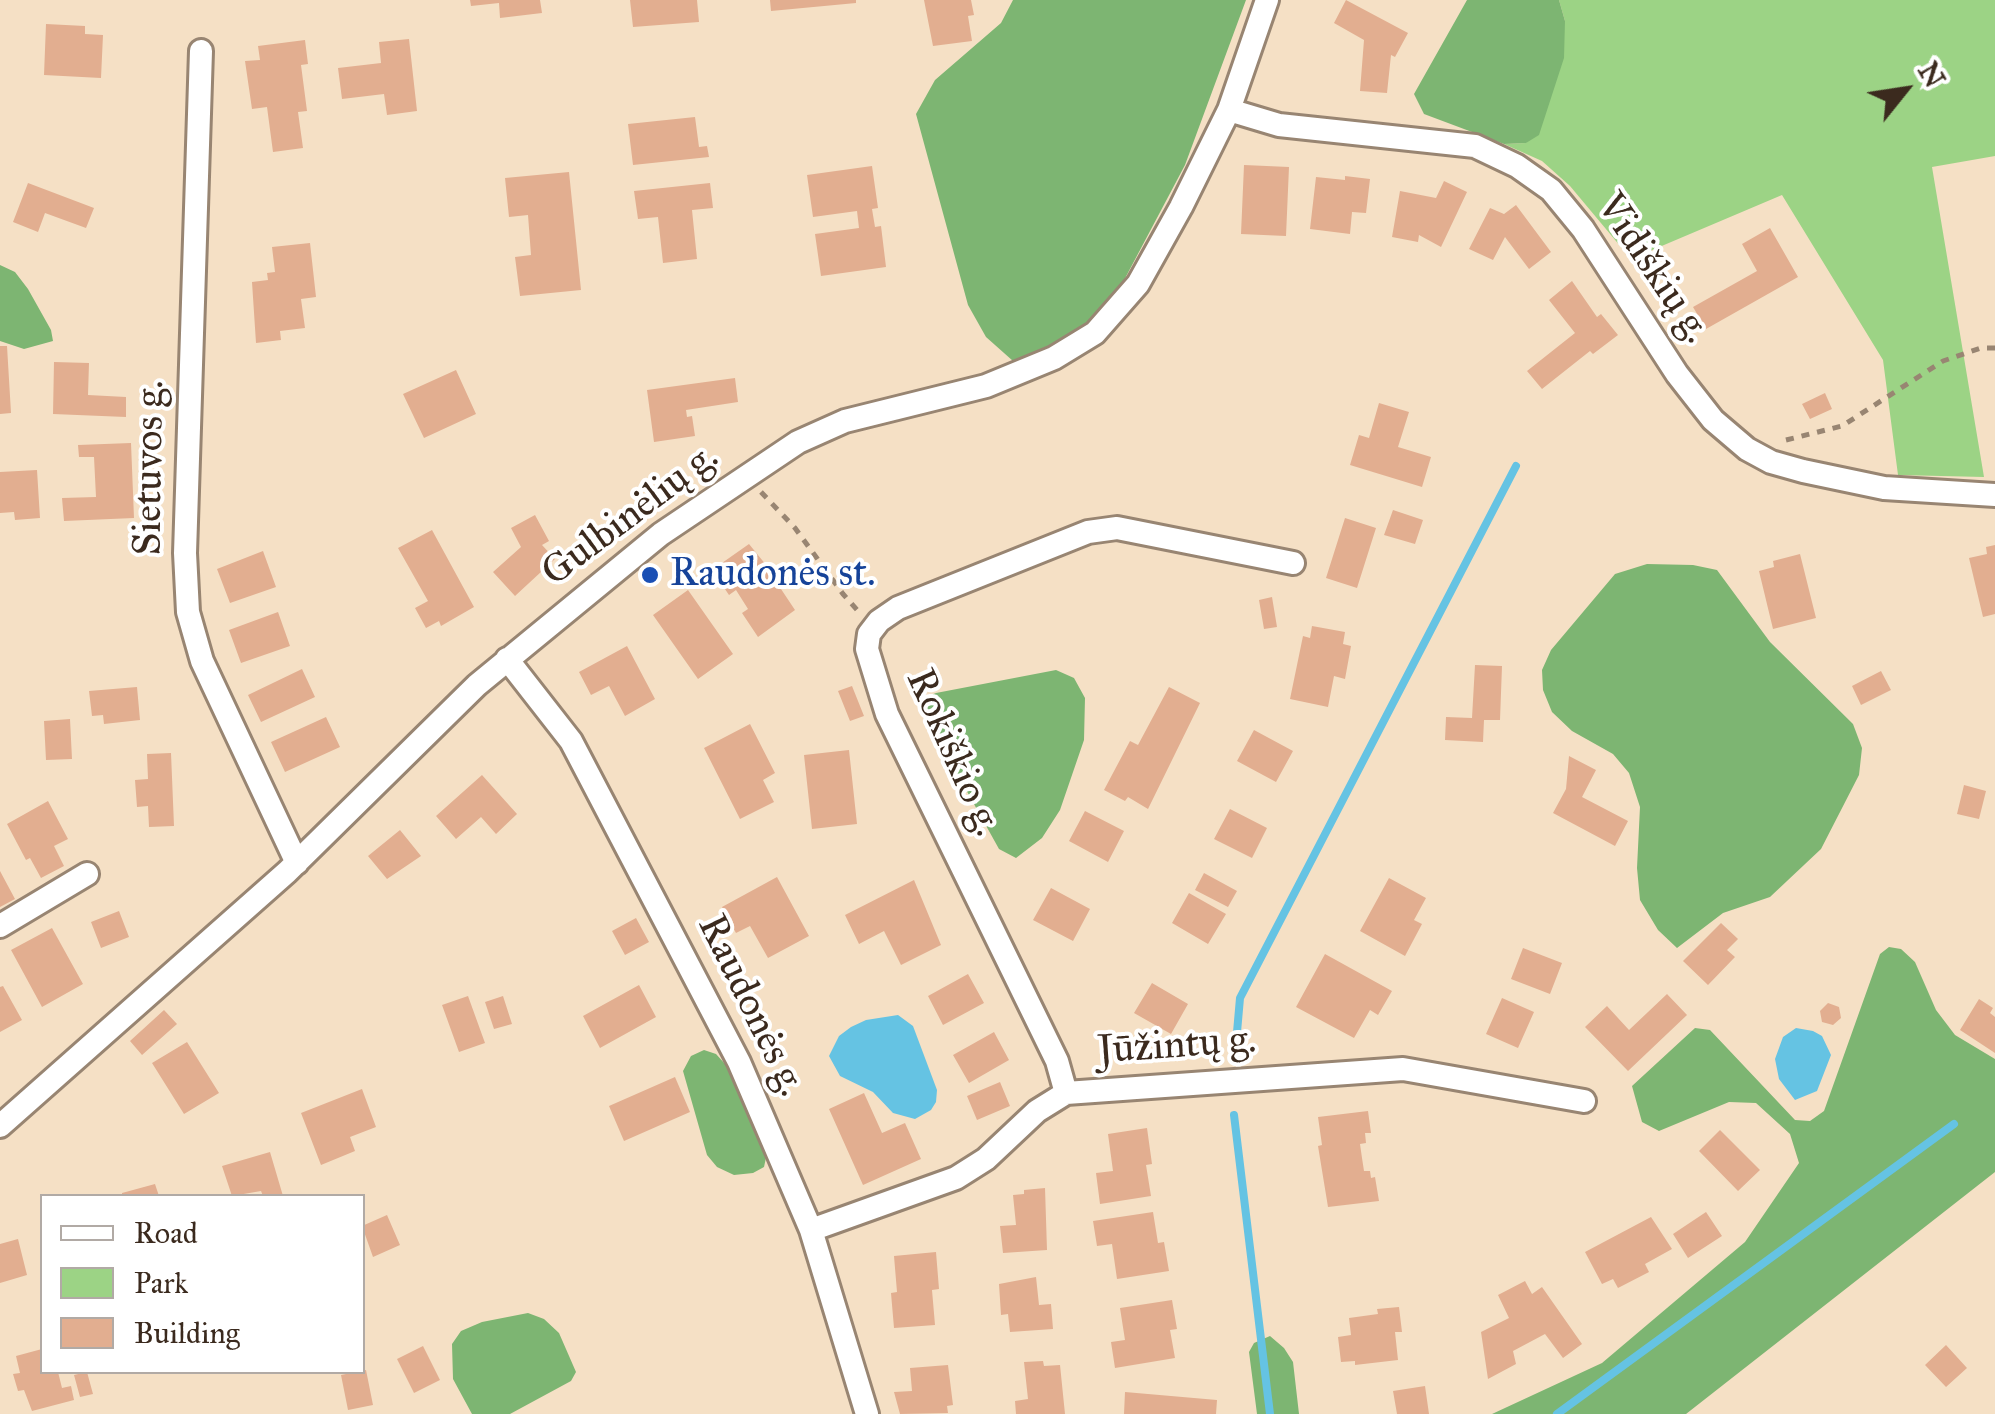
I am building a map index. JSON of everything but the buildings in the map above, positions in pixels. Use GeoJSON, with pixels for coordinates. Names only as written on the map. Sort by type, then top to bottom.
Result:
{"type":"FeatureCollection","features":[{"type":"Feature","properties":{"kind":"street","name":"Gulbinėlių g."},"geometry":{"type":"LineString","coordinates":[[0,1126],[296,864],[506,659],[661,534],[798,442],[845,421],[986,386],[1054,358],[1095,333],[1138,284],[1229,110],[1267,0]]}},
{"type":"Feature","properties":{"kind":"street","name":"Sietuvos g."},"geometry":{"type":"LineString","coordinates":[[202,51],[185,553],[188,612],[202,661],[296,864]]}},
{"type":"Feature","properties":{"kind":"street","name":"Vidiškių g."},"geometry":{"type":"LineString","coordinates":[[1229,110],[1280,125],[1475,146],[1517,166],[1551,190],[1562,203],[1677,374],[1712,420],[1747,449],[1770,462],[1803,472],[1884,488],[1995,495]]}},
{"type":"Feature","properties":{"kind":"street","name":"Rokiškio g."},"geometry":{"type":"LineString","coordinates":[[1066,1094],[1058,1062],[887,714],[868,649],[869,634],[898,608],[1088,532],[1117,528],[1293,563]]}},
{"type":"Feature","properties":{"kind":"street","name":"Raudonės g."},"geometry":{"type":"LineString","coordinates":[[506,659],[571,741],[739,1062],[811,1230],[867,1414]]}},
{"type":"Feature","properties":{"kind":"street"},"geometry":{"type":"LineString","coordinates":[[0,926],[88,874]]}},
{"type":"Feature","properties":{"kind":"street","name":"Jūžintų g."},"geometry":{"type":"LineString","coordinates":[[811,1230],[956,1178],[986,1159],[1037,1111],[1066,1094],[1403,1070],[1584,1101]]}},
{"type":"Feature","properties":{"kind":"path"},"geometry":{"type":"LineString","coordinates":[[1747,449],[1842,426],[1942,361],[1980,348],[1995,348]]}},
{"type":"Feature","properties":{"kind":"path"},"geometry":{"type":"LineString","coordinates":[[748,474],[795,528],[842,594],[874,628]]}},
{"type":"Feature","properties":{"kind":"green space"},"geometry":{"type":"Polygon","coordinates":[[[1013,0],[1246,0],[1185,165],[1113,301],[1076,334],[1013,361],[986,337],[968,305],[916,114],[935,80],[1001,23],[1013,0]]]}},
{"type":"Feature","properties":{"kind":"green space"},"geometry":{"type":"Polygon","coordinates":[[[1467,0],[1559,0],[1565,21],[1564,58],[1539,135],[1526,143],[1504,144],[1424,114],[1414,94],[1467,0]]]}},
{"type":"Feature","properties":{"kind":"green space"},"geometry":{"type":"Polygon","coordinates":[[[1559,0],[1995,0],[1995,156],[1932,167],[1984,477],[1898,475],[1883,360],[1782,195],[1631,259],[1570,186],[1542,161],[1504,144],[1526,143],[1565,21],[1559,0]]]}},
{"type":"Feature","properties":{"kind":"green space"},"geometry":{"type":"Polygon","coordinates":[[[0,265],[15,272],[28,289],[53,341],[24,349],[0,341],[0,265]]]}},
{"type":"Feature","properties":{"kind":"green space"},"geometry":{"type":"Polygon","coordinates":[[[1647,564],[1717,570],[1770,642],[1853,724],[1862,748],[1859,775],[1821,849],[1770,897],[1723,913],[1677,948],[1658,930],[1640,900],[1640,807],[1629,773],[1613,754],[1572,731],[1552,712],[1543,690],[1542,670],[1551,650],[1615,574],[1647,564]]]}},
{"type":"Feature","properties":{"kind":"green space"},"geometry":{"type":"Polygon","coordinates":[[[1056,670],[1074,678],[1085,698],[1084,740],[1060,810],[1042,838],[1016,858],[999,849],[920,707],[924,698],[936,693],[1056,670]]]}},
{"type":"Feature","properties":{"kind":"green space"},"geometry":{"type":"Polygon","coordinates":[[[1889,947],[1901,949],[1915,962],[1936,1010],[1955,1035],[1995,1059],[1995,1172],[1686,1414],[1492,1414],[1602,1363],[1745,1242],[1799,1163],[1790,1134],[1756,1103],[1729,1102],[1659,1131],[1642,1122],[1632,1086],[1695,1028],[1710,1030],[1795,1120],[1810,1121],[1824,1111],[1880,954],[1889,947]]]}},
{"type":"Feature","properties":{"kind":"green space"},"geometry":{"type":"Polygon","coordinates":[[[704,1050],[716,1054],[726,1065],[767,1153],[764,1167],[753,1173],[734,1175],[717,1167],[707,1155],[683,1071],[691,1056],[704,1050]]]}},
{"type":"Feature","properties":{"kind":"green space"},"geometry":{"type":"Polygon","coordinates":[[[528,1313],[544,1319],[559,1333],[576,1372],[571,1381],[510,1414],[472,1414],[453,1379],[452,1344],[461,1331],[482,1322],[528,1313]]]}},
{"type":"Feature","properties":{"kind":"green space"},"geometry":{"type":"Polygon","coordinates":[[[1270,1336],[1293,1362],[1299,1414],[1257,1414],[1249,1352],[1254,1343],[1270,1336]]]}},
{"type":"Feature","properties":{"kind":"water"},"geometry":{"type":"Polygon","coordinates":[[[898,1015],[913,1026],[937,1090],[931,1110],[915,1119],[893,1113],[873,1092],[840,1076],[829,1056],[839,1036],[851,1027],[866,1020],[898,1015]]]}},
{"type":"Feature","properties":{"kind":"water"},"geometry":{"type":"Polygon","coordinates":[[[1796,1028],[1822,1036],[1831,1055],[1817,1091],[1795,1100],[1779,1079],[1775,1059],[1783,1037],[1796,1028]]]}},
{"type":"Feature","properties":{"kind":"waterway"},"geometry":{"type":"LineString","coordinates":[[1235,1055],[1240,998],[1516,466]]}},
{"type":"Feature","properties":{"kind":"waterway"},"geometry":{"type":"LineString","coordinates":[[1234,1115],[1270,1414]]}},
{"type":"Feature","properties":{"kind":"waterway"},"geometry":{"type":"LineString","coordinates":[[1557,1414],[1954,1124]]}},
{"type":"Feature","properties":{"kind":"place","name":"Raudonės st."},"geometry":{"type":"Point","coordinates":[650,575]}}]}
